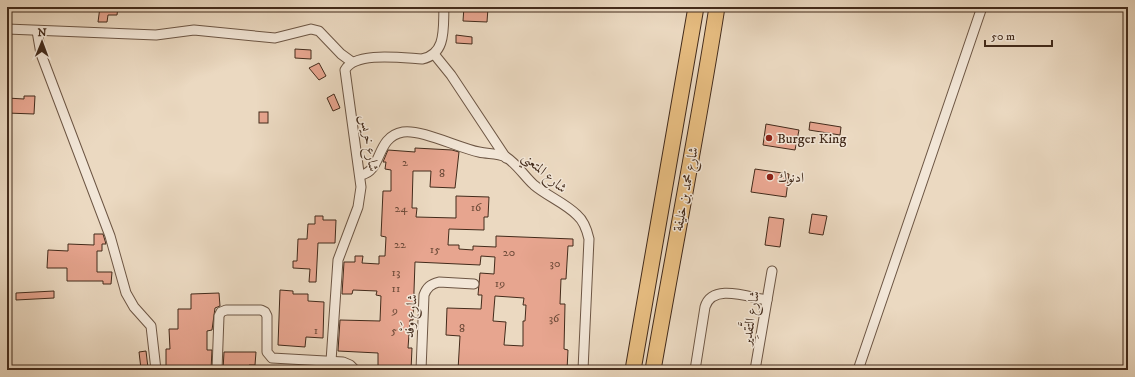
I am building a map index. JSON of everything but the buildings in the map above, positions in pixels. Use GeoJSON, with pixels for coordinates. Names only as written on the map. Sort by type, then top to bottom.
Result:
{"type":"FeatureCollection","features":[{"type":"Feature","properties":{"kind":"highway","name":"شارع محمد بن خليفة"},"geometry":{"type":"LineString","coordinates":[[633,370],[696,7]]}},
{"type":"Feature","properties":{"kind":"highway","name":"شارع محمد بن خليفة"},"geometry":{"type":"LineString","coordinates":[[654,370],[676,234],[703,98],[717,7]]}},
{"type":"Feature","properties":{"kind":"street"},"geometry":{"type":"LineString","coordinates":[[7,29],[156,35],[194,30],[275,38],[311,28],[319,31],[336,49],[352,62],[370,58],[422,59],[434,54],[441,42],[444,7]]}},
{"type":"Feature","properties":{"kind":"street"},"geometry":{"type":"LineString","coordinates":[[858,370],[982,7]]}},
{"type":"Feature","properties":{"kind":"street"},"geometry":{"type":"LineString","coordinates":[[37,31],[41,54],[110,236],[126,293],[134,307],[150,326],[153,336],[156,370]]}},
{"type":"Feature","properties":{"kind":"street"},"geometry":{"type":"LineString","coordinates":[[434,54],[451,75],[506,158]]}},
{"type":"Feature","properties":{"kind":"street","name":"شارع خريس"},"geometry":{"type":"LineString","coordinates":[[331,361],[337,267],[340,254],[360,202],[361,175],[345,73],[347,67],[352,62]]}},
{"type":"Feature","properties":{"kind":"street","name":"شارع المتعني"},"geometry":{"type":"LineString","coordinates":[[361,175],[372,169],[385,142],[393,135],[403,132],[413,132],[472,150],[506,158],[534,185],[577,215],[588,232],[589,246],[583,370]]}},
{"type":"Feature","properties":{"kind":"street","name":"شارع التَّقدِير"},"geometry":{"type":"LineString","coordinates":[[755,370],[772,271]]}},
{"type":"Feature","properties":{"kind":"street","name":"شارع وَفْد"},"geometry":{"type":"LineString","coordinates":[[421,370],[424,295],[426,290],[429,286],[439,282],[474,284]]}},
{"type":"Feature","properties":{"kind":"street"},"geometry":{"type":"LineString","coordinates":[[695,370],[705,307],[710,298],[714,295],[724,293],[767,300]]}},
{"type":"Feature","properties":{"kind":"street"},"geometry":{"type":"LineString","coordinates":[[217,370],[219,316],[221,312],[226,310],[261,310],[265,312],[267,316],[267,352],[270,357],[347,363],[355,370]]}},
{"type":"Feature","properties":{"kind":"place","name":"Burger King"},"geometry":{"type":"Point","coordinates":[769,138]}},
{"type":"Feature","properties":{"kind":"place","name":"ادنوك"},"geometry":{"type":"Point","coordinates":[770,177]}}]}
